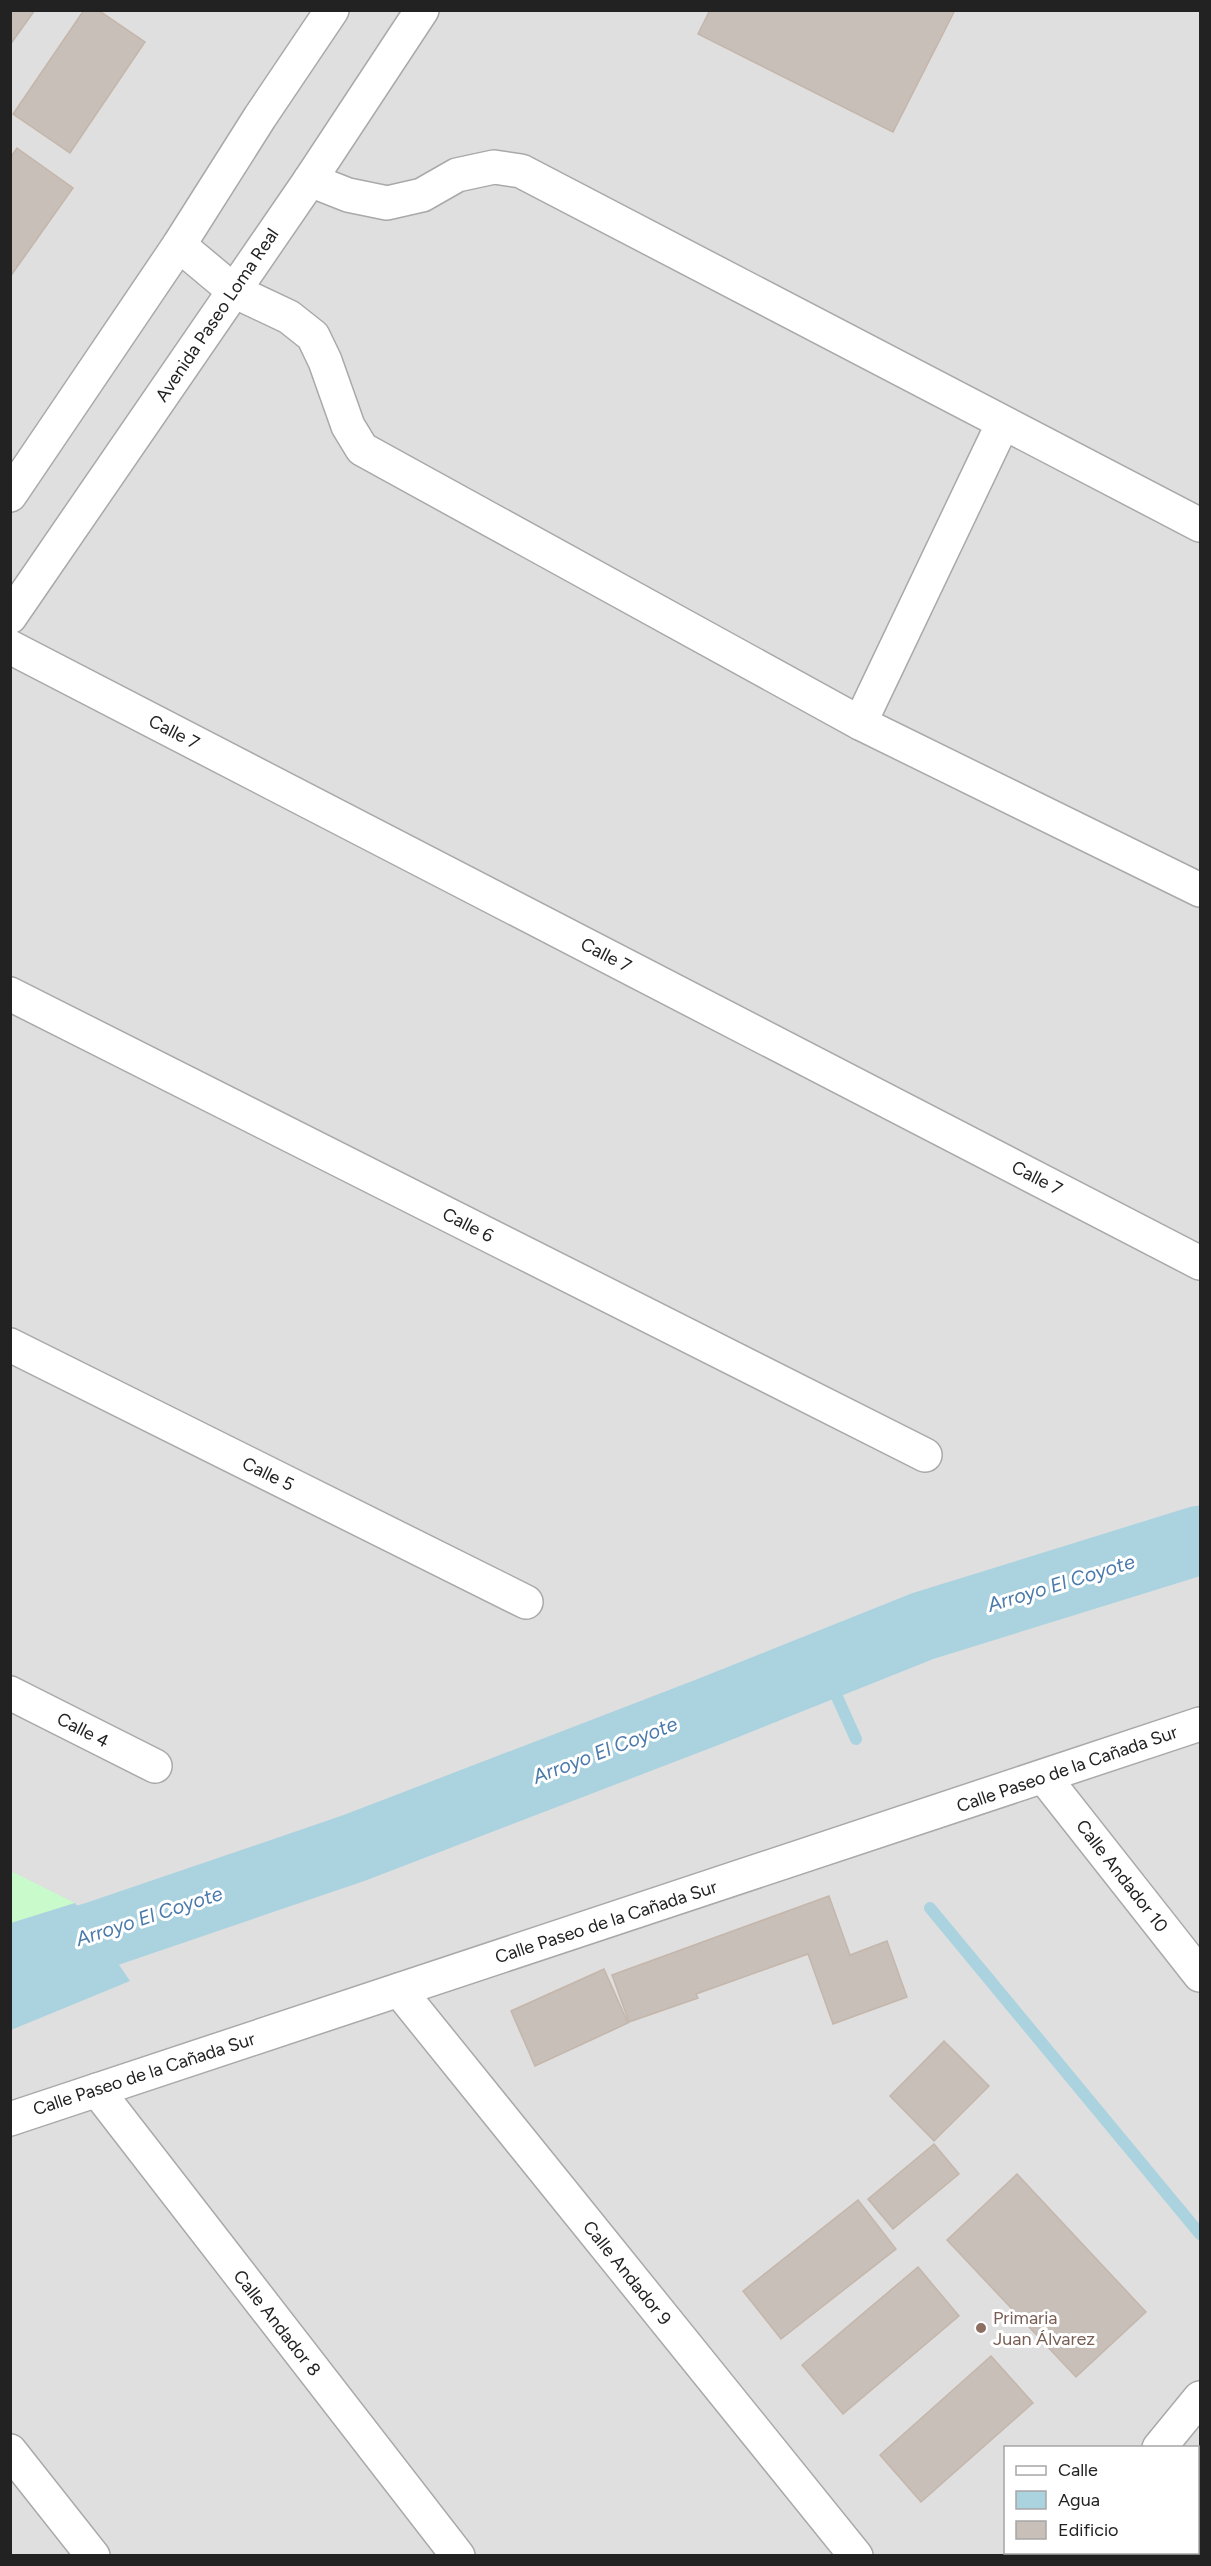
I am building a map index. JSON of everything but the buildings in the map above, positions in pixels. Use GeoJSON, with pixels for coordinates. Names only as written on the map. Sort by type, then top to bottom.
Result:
{"type":"FeatureCollection","features":[{"type":"Feature","properties":{"kind":"street"},"geometry":{"type":"LineString","coordinates":[[10,495],[179,245],[260,117],[332,10]]}},
{"type":"Feature","properties":{"kind":"street","name":"Avenida Paseo Loma Real"},"geometry":{"type":"LineString","coordinates":[[10,617],[310,180],[422,10]]}},
{"type":"Feature","properties":{"kind":"street"},"geometry":{"type":"LineString","coordinates":[[310,180],[348,195],[387,203],[422,195],[457,175],[494,167],[520,171],[1200,525]]}},
{"type":"Feature","properties":{"kind":"street"},"geometry":{"type":"LineString","coordinates":[[179,245],[234,291],[289,317],[313,336],[325,361],[348,426],[362,449],[860,723],[1200,890]]}},
{"type":"Feature","properties":{"kind":"street"},"geometry":{"type":"LineString","coordinates":[[860,723],[1003,423]]}},
{"type":"Feature","properties":{"kind":"street","name":"Calle 7"},"geometry":{"type":"LineString","coordinates":[[10,647],[1200,1263]]}},
{"type":"Feature","properties":{"kind":"street","name":"Calle 6"},"geometry":{"type":"LineString","coordinates":[[10,994],[925,1455]]}},
{"type":"Feature","properties":{"kind":"street","name":"Calle 5"},"geometry":{"type":"LineString","coordinates":[[10,1345],[526,1602]]}},
{"type":"Feature","properties":{"kind":"street","name":"Calle 4"},"geometry":{"type":"LineString","coordinates":[[10,1693],[155,1767]]}},
{"type":"Feature","properties":{"kind":"street","name":"Calle Paseo de la Cañada Sur"},"geometry":{"type":"LineString","coordinates":[[10,2119],[1200,1724]]}},
{"type":"Feature","properties":{"kind":"street","name":"Calle Andador 10"},"geometry":{"type":"LineString","coordinates":[[1044,1777],[1200,1975]]}},
{"type":"Feature","properties":{"kind":"street","name":"Calle Andador 9"},"geometry":{"type":"LineString","coordinates":[[399,1990],[856,2556]]}},
{"type":"Feature","properties":{"kind":"street","name":"Calle Andador 8"},"geometry":{"type":"LineString","coordinates":[[97,2090],[458,2556]]}},
{"type":"Feature","properties":{"kind":"street"},"geometry":{"type":"LineString","coordinates":[[1161,2446],[1200,2398]]}},
{"type":"Feature","properties":{"kind":"street"},"geometry":{"type":"LineString","coordinates":[[10,2451],[93,2556]]}},
{"type":"Feature","properties":{"kind":"shaded area"},"geometry":{"type":"Polygon","coordinates":[[[11,11],[1200,11],[1200,2555],[11,2556],[11,11]]]}},
{"type":"Feature","properties":{"kind":"green space"},"geometry":{"type":"Polygon","coordinates":[[[11,1871],[75,1903],[11,1923],[11,1871]]]}},
{"type":"Feature","properties":{"kind":"water"},"geometry":{"type":"Polygon","coordinates":[[[75,1903],[130,1981],[11,2030],[11,1923],[75,1903]]]}},
{"type":"Feature","properties":{"kind":"waterway","name":"Arroyo El Coyote"},"geometry":{"type":"LineString","coordinates":[[10,1962],[99,1935],[354,1848],[708,1712],[923,1626],[1200,1540]]}},
{"type":"Feature","properties":{"kind":"waterway"},"geometry":{"type":"LineString","coordinates":[[823,1666],[856,1739]]}},
{"type":"Feature","properties":{"kind":"waterway"},"geometry":{"type":"LineString","coordinates":[[930,1908],[1200,2234]]}},
{"type":"Feature","properties":{"kind":"place","name":"Primaria Juan Álvarez"},"geometry":{"type":"Point","coordinates":[981,2328]}}]}
